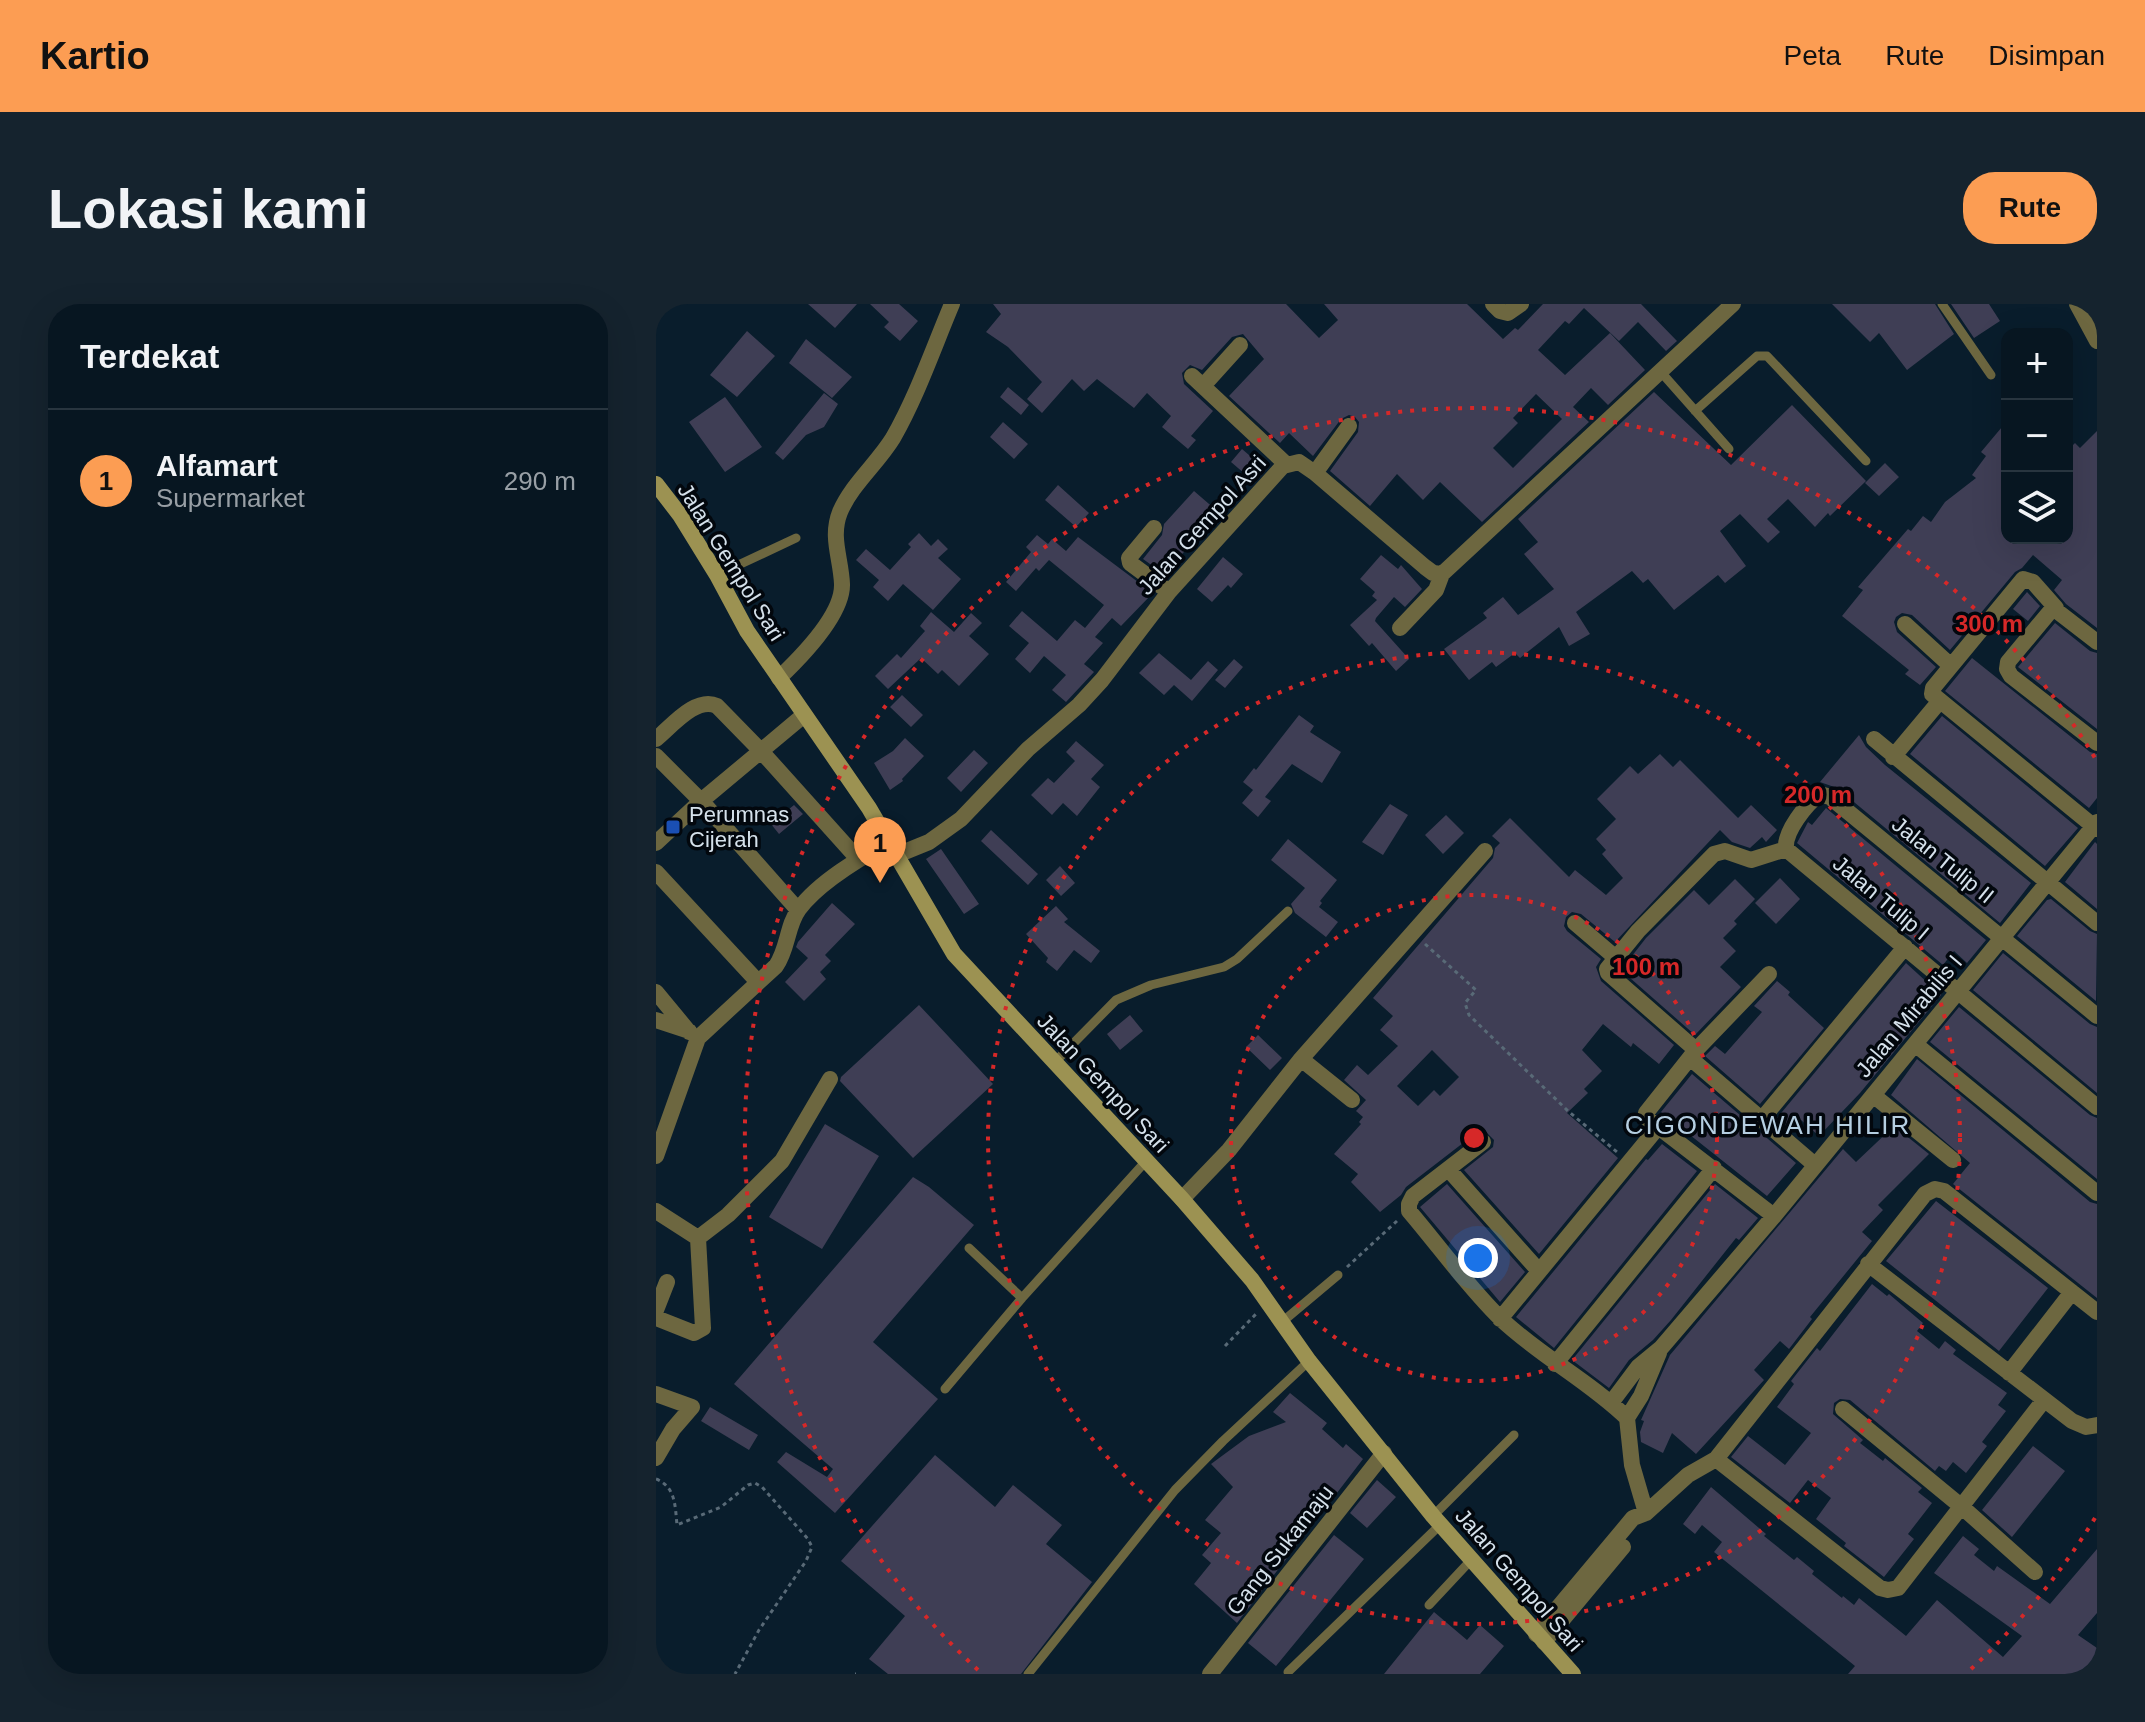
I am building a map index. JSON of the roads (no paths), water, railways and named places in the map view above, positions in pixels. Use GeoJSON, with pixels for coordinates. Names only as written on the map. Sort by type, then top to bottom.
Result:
{"type":"FeatureCollection","features":[{"type":"Feature","properties":{"kind":"street"},"geometry":{"type":"LineString","coordinates":[[1493,304],[1500,311],[1508,313],[1521,304]]}},
{"type":"Feature","properties":{"kind":"street"},"geometry":{"type":"LineString","coordinates":[[1400,628],[1436,590],[1442,574],[1733,304]]}},
{"type":"Feature","properties":{"kind":"street"},"geometry":{"type":"LineString","coordinates":[[2077,304],[2097,341]]}},
{"type":"Feature","properties":{"kind":"street"},"geometry":{"type":"LineString","coordinates":[[779,678],[802,656],[829,620],[839,599],[842,588],[835,543],[836,524],[853,489],[892,439],[918,387],[949,306]]}},
{"type":"Feature","properties":{"kind":"street"},"geometry":{"type":"LineString","coordinates":[[1240,345],[1197,381],[1286,464]]}},
{"type":"Feature","properties":{"kind":"street"},"geometry":{"type":"LineString","coordinates":[[1315,473],[1349,426]]}},
{"type":"Feature","properties":{"kind":"street","name":"Jalan Gempol Asri"},"geometry":{"type":"LineString","coordinates":[[798,910],[858,859],[893,848],[929,842],[961,819],[1028,749],[1079,705],[1102,680],[1169,592],[1286,464],[1299,462],[1315,473],[1425,567],[1433,573],[1442,574]]}},
{"type":"Feature","properties":{"kind":"street","name":"Jalan Gempol Sari"},"geometry":{"type":"LineString","coordinates":[[656,484],[680,515],[747,631],[842,766],[954,954],[1182,1199],[1268,1301],[1309,1361],[1437,1520],[1573,1674]]}},
{"type":"Feature","properties":{"kind":"street"},"geometry":{"type":"LineString","coordinates":[[1154,528],[1129,558],[1130,563],[1169,592]]}},
{"type":"Feature","properties":{"kind":"street"},"geometry":{"type":"LineString","coordinates":[[2096,826],[1939,702],[1932,691],[2023,579],[2033,582],[2056,608],[2097,642]]}},
{"type":"Feature","properties":{"kind":"street"},"geometry":{"type":"LineString","coordinates":[[2056,608],[2008,662],[2007,669],[2011,676],[2097,743]]}},
{"type":"Feature","properties":{"kind":"street"},"geometry":{"type":"LineString","coordinates":[[1905,624],[1951,666]]}},
{"type":"Feature","properties":{"kind":"street"},"geometry":{"type":"LineString","coordinates":[[656,739],[699,704],[708,702],[717,706],[858,859]]}},
{"type":"Feature","properties":{"kind":"street"},"geometry":{"type":"LineString","coordinates":[[1893,757],[1939,702]]}},
{"type":"Feature","properties":{"kind":"street"},"geometry":{"type":"LineString","coordinates":[[656,843],[804,715]]}},
{"type":"Feature","properties":{"kind":"street"},"geometry":{"type":"LineString","coordinates":[[1874,739],[2097,923]]}},
{"type":"Feature","properties":{"kind":"street"},"geometry":{"type":"LineString","coordinates":[[656,756],[701,801],[798,910],[781,958],[758,982],[693,1035],[662,1117],[656,1156]]}},
{"type":"Feature","properties":{"kind":"street","name":"Jalan Tulip II"},"geometry":{"type":"LineString","coordinates":[[1787,842],[1813,799],[1820,794],[1830,797],[2097,1016]]}},
{"type":"Feature","properties":{"kind":"street","name":"Jalan Mirabilis I"},"geometry":{"type":"LineString","coordinates":[[1611,1403],[1638,1367],[1661,1348],[1774,1216],[2096,826]]}},
{"type":"Feature","properties":{"kind":"street"},"geometry":{"type":"LineString","coordinates":[[1787,842],[1751,860],[1725,851],[1714,854],[1616,958],[1608,967],[1608,973],[1815,1165]]}},
{"type":"Feature","properties":{"kind":"street","name":"Jalan Tulip I"},"geometry":{"type":"LineString","coordinates":[[1787,842],[1905,947],[2097,1107]]}},
{"type":"Feature","properties":{"kind":"street"},"geometry":{"type":"LineString","coordinates":[[1182,1199],[1229,1150],[1301,1059],[1485,851]]}},
{"type":"Feature","properties":{"kind":"street"},"geometry":{"type":"LineString","coordinates":[[656,872],[758,982]]}},
{"type":"Feature","properties":{"kind":"street"},"geometry":{"type":"LineString","coordinates":[[1575,923],[1616,958]]}},
{"type":"Feature","properties":{"kind":"street"},"geometry":{"type":"LineString","coordinates":[[1762,1119],[1905,947]]}},
{"type":"Feature","properties":{"kind":"street"},"geometry":{"type":"LineString","coordinates":[[1769,974],[1693,1054],[1646,1113],[1648,1119],[1774,1216]]}},
{"type":"Feature","properties":{"kind":"street"},"geometry":{"type":"LineString","coordinates":[[656,992],[693,1035]]}},
{"type":"Feature","properties":{"kind":"street"},"geometry":{"type":"LineString","coordinates":[[656,1020],[693,1035]]}},
{"type":"Feature","properties":{"kind":"street"},"geometry":{"type":"LineString","coordinates":[[1915,1044],[2097,1193]]}},
{"type":"Feature","properties":{"kind":"street"},"geometry":{"type":"LineString","coordinates":[[1301,1059],[1352,1100]]}},
{"type":"Feature","properties":{"kind":"street"},"geometry":{"type":"LineString","coordinates":[[698,1238],[728,1215],[782,1161],[830,1079]]}},
{"type":"Feature","properties":{"kind":"street"},"geometry":{"type":"LineString","coordinates":[[1873,1095],[1953,1160]]}},
{"type":"Feature","properties":{"kind":"street"},"geometry":{"type":"LineString","coordinates":[[1500,1319],[1659,1126]]}},
{"type":"Feature","properties":{"kind":"street"},"geometry":{"type":"LineString","coordinates":[[1483,1142],[1413,1196],[1409,1211],[1500,1319],[1627,1418],[1634,1476],[1646,1513]]}},
{"type":"Feature","properties":{"kind":"street"},"geometry":{"type":"LineString","coordinates":[[1555,1364],[1714,1168]]}},
{"type":"Feature","properties":{"kind":"street"},"geometry":{"type":"LineString","coordinates":[[1449,1170],[1539,1271]]}},
{"type":"Feature","properties":{"kind":"street"},"geometry":{"type":"LineString","coordinates":[[1540,1638],[1641,1526],[1646,1513],[1688,1475],[1716,1459],[1925,1194],[1935,1189],[1944,1191],[2097,1312]]}},
{"type":"Feature","properties":{"kind":"street"},"geometry":{"type":"LineString","coordinates":[[656,1211],[698,1238]]}},
{"type":"Feature","properties":{"kind":"street"},"geometry":{"type":"LineString","coordinates":[[656,1318],[694,1333],[703,1328],[698,1238]]}},
{"type":"Feature","properties":{"kind":"street"},"geometry":{"type":"LineString","coordinates":[[1868,1264],[2072,1421],[2086,1427],[2097,1425]]}},
{"type":"Feature","properties":{"kind":"street"},"geometry":{"type":"LineString","coordinates":[[656,1310],[667,1282]]}},
{"type":"Feature","properties":{"kind":"street"},"geometry":{"type":"LineString","coordinates":[[2009,1373],[2072,1292]]}},
{"type":"Feature","properties":{"kind":"street","name":"Jalan Mirabilis I"},"geometry":{"type":"LineString","coordinates":[[1627,1418],[1641,1396],[1661,1348]]}},
{"type":"Feature","properties":{"kind":"street"},"geometry":{"type":"LineString","coordinates":[[656,1394],[692,1407],[673,1429],[656,1458]]}},
{"type":"Feature","properties":{"kind":"street"},"geometry":{"type":"LineString","coordinates":[[1716,1459],[1880,1588],[1888,1590],[1904,1583],[2044,1400]]}},
{"type":"Feature","properties":{"kind":"street"},"geometry":{"type":"LineString","coordinates":[[1843,1409],[2035,1572]]}},
{"type":"Feature","properties":{"kind":"street","name":"Gang Sukamaju"},"geometry":{"type":"LineString","coordinates":[[1210,1674],[1384,1453]]}},
{"type":"Feature","properties":{"kind":"lane"},"geometry":{"type":"LineString","coordinates":[[1942,304],[1991,375]]}},
{"type":"Feature","properties":{"kind":"lane"},"geometry":{"type":"LineString","coordinates":[[1695,411],[1757,356],[1767,356],[1866,461]]}},
{"type":"Feature","properties":{"kind":"lane"},"geometry":{"type":"LineString","coordinates":[[1660,371],[1729,449]]}},
{"type":"Feature","properties":{"kind":"lane"},"geometry":{"type":"LineString","coordinates":[[717,575],[796,538]]}},
{"type":"Feature","properties":{"kind":"lane"},"geometry":{"type":"LineString","coordinates":[[1054,1063],[1116,1000],[1136,989],[1224,967],[1237,959],[1288,911]]}},
{"type":"Feature","properties":{"kind":"lane"},"geometry":{"type":"LineString","coordinates":[[945,1389],[1022,1298],[1146,1161]]}},
{"type":"Feature","properties":{"kind":"lane"},"geometry":{"type":"LineString","coordinates":[[969,1248],[1022,1298]]}},
{"type":"Feature","properties":{"kind":"lane"},"geometry":{"type":"LineString","coordinates":[[1282,1322],[1338,1275]]}},
{"type":"Feature","properties":{"kind":"lane"},"geometry":{"type":"LineString","coordinates":[[1028,1674],[1175,1490],[1309,1361]]}},
{"type":"Feature","properties":{"kind":"lane"},"geometry":{"type":"LineString","coordinates":[[1288,1672],[1437,1520],[1514,1435]]}},
{"type":"Feature","properties":{"kind":"lane"},"geometry":{"type":"LineString","coordinates":[[1429,1605],[1472,1559]]}},
{"type":"Feature","properties":{"kind":"place","name":"Perumnas Cijerah"},"geometry":{"type":"Point","coordinates":[673,827]}},
{"type":"Feature","properties":{"kind":"place","name":"Alfamart"},"geometry":{"type":"Point","coordinates":[880,883]}},
{"type":"Feature","properties":{"kind":"district","name":"CIGONDEWAH HILIR"},"geometry":{"type":"Point","coordinates":[1768,1125]}}]}
